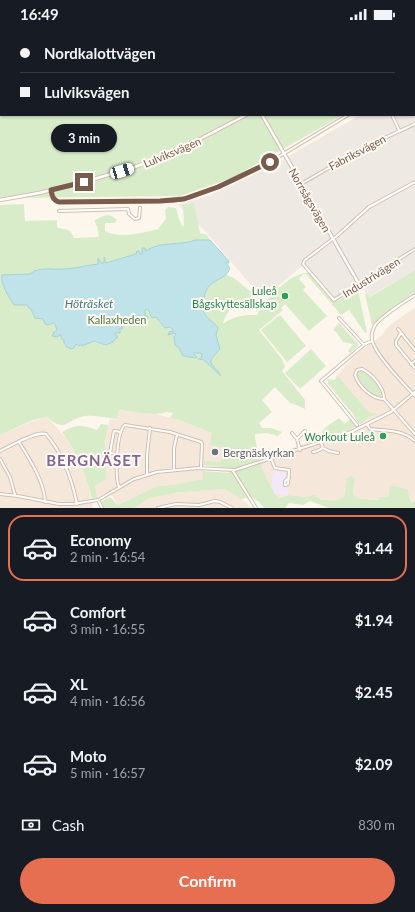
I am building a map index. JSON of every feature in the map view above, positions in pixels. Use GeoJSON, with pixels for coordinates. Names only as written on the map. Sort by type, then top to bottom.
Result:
{"type":"FeatureCollection","features":[{"type":"Feature","properties":{"kind":"main road","name":"Lulviksvägen"},"geometry":{"type":"LineString","coordinates":[[0,200],[51,190],[110,175],[159,158],[206,137],[244,116]]}},
{"type":"Feature","properties":{"kind":"main road","name":"Norrsågsvägen"},"geometry":{"type":"LineString","coordinates":[[263,116],[359,284]]}},
{"type":"Feature","properties":{"kind":"street"},"geometry":{"type":"LineString","coordinates":[[51,190],[53,199],[59,202],[174,200],[192,197],[249,173],[284,154],[346,116]]}},
{"type":"Feature","properties":{"kind":"street"},"geometry":{"type":"LineString","coordinates":[[392,116],[399,130]]}},
{"type":"Feature","properties":{"kind":"street","name":"Fabriksvägen"},"geometry":{"type":"LineString","coordinates":[[301,184],[365,147],[399,130],[415,124]]}},
{"type":"Feature","properties":{"kind":"street"},"geometry":{"type":"LineString","coordinates":[[333,239],[369,207],[415,182]]}},
{"type":"Feature","properties":{"kind":"street"},"geometry":{"type":"LineString","coordinates":[[59,211],[128,209],[129,214],[136,219],[139,218],[140,208]]}},
{"type":"Feature","properties":{"kind":"street","name":"Industrivägen"},"geometry":{"type":"LineString","coordinates":[[333,239],[304,262],[304,265],[333,300],[415,249]]}},
{"type":"Feature","properties":{"kind":"street"},"geometry":{"type":"LineString","coordinates":[[0,494],[14,495],[59,504],[77,504],[98,500],[134,479],[147,474],[201,468],[233,471],[321,443],[346,434],[367,424],[394,410],[414,394],[382,356],[372,340],[372,333],[377,323],[415,295]]}},
{"type":"Feature","properties":{"kind":"street"},"geometry":{"type":"LineString","coordinates":[[339,318],[364,345]]}},
{"type":"Feature","properties":{"kind":"street"},"geometry":{"type":"LineString","coordinates":[[398,330],[415,350]]}},
{"type":"Feature","properties":{"kind":"street"},"geometry":{"type":"LineString","coordinates":[[401,333],[396,341],[396,345],[415,368]]}},
{"type":"Feature","properties":{"kind":"street"},"geometry":{"type":"LineString","coordinates":[[357,424],[321,381],[372,340]]}},
{"type":"Feature","properties":{"kind":"street"},"geometry":{"type":"LineString","coordinates":[[411,364],[415,361]]}},
{"type":"Feature","properties":{"kind":"street"},"geometry":{"type":"LineString","coordinates":[[384,399],[374,397],[368,392],[356,378],[355,373],[357,370],[363,369],[369,374],[382,389],[384,399],[415,434]]}},
{"type":"Feature","properties":{"kind":"street"},"geometry":{"type":"LineString","coordinates":[[367,424],[370,430],[400,432],[415,441]]}},
{"type":"Feature","properties":{"kind":"street"},"geometry":{"type":"LineString","coordinates":[[120,487],[118,480],[118,454],[122,427],[125,425],[150,428],[177,434],[202,442],[201,468]]}},
{"type":"Feature","properties":{"kind":"street"},"geometry":{"type":"LineString","coordinates":[[147,474],[147,454],[150,428]]}},
{"type":"Feature","properties":{"kind":"street"},"geometry":{"type":"LineString","coordinates":[[297,439],[305,430]]}},
{"type":"Feature","properties":{"kind":"street"},"geometry":{"type":"LineString","coordinates":[[118,454],[110,453],[114,431],[121,432]]}},
{"type":"Feature","properties":{"kind":"street"},"geometry":{"type":"LineString","coordinates":[[0,451],[43,433],[47,435],[62,461],[77,504]]}},
{"type":"Feature","properties":{"kind":"street"},"geometry":{"type":"LineString","coordinates":[[292,433],[297,439],[300,450]]}},
{"type":"Feature","properties":{"kind":"street"},"geometry":{"type":"LineString","coordinates":[[174,470],[174,448],[177,434]]}},
{"type":"Feature","properties":{"kind":"street"},"geometry":{"type":"LineString","coordinates":[[19,442],[36,471],[45,502]]}},
{"type":"Feature","properties":{"kind":"street"},"geometry":{"type":"LineString","coordinates":[[321,443],[323,448],[338,453]]}},
{"type":"Feature","properties":{"kind":"street"},"geometry":{"type":"LineString","coordinates":[[313,452],[323,448]]}},
{"type":"Feature","properties":{"kind":"street"},"geometry":{"type":"LineString","coordinates":[[0,459],[12,480],[14,495]]}},
{"type":"Feature","properties":{"kind":"street"},"geometry":{"type":"LineString","coordinates":[[271,459],[275,468],[289,470],[288,478]]}},
{"type":"Feature","properties":{"kind":"street"},"geometry":{"type":"LineString","coordinates":[[233,471],[256,508]]}},
{"type":"Feature","properties":{"kind":"street"},"geometry":{"type":"LineString","coordinates":[[98,500],[102,508]]}},
{"type":"Feature","properties":{"kind":"street"},"geometry":{"type":"LineString","coordinates":[[158,508],[180,504],[199,505],[217,502],[232,508]]}},
{"type":"Feature","properties":{"kind":"shaded area"},"geometry":{"type":"Polygon","coordinates":[[[358,116],[415,116],[415,270],[369,297],[360,285],[334,302],[302,266],[266,296],[260,296],[207,233],[178,205],[211,195],[268,168],[358,116]]]}},
{"type":"Feature","properties":{"kind":"shaded area"},"geometry":{"type":"Polygon","coordinates":[[[415,307],[415,502],[413,502],[409,496],[408,489],[390,485],[388,497],[379,500],[356,498],[353,493],[355,478],[345,489],[344,497],[335,501],[319,499],[315,495],[306,497],[289,495],[276,498],[263,477],[256,461],[324,437],[340,434],[364,423],[369,418],[364,407],[337,375],[358,353],[381,336],[389,326],[415,307]]]}},
{"type":"Feature","properties":{"kind":"shaded area"},"geometry":{"type":"Polygon","coordinates":[[[119,409],[152,413],[179,420],[212,433],[222,446],[221,462],[204,461],[203,479],[172,485],[157,486],[118,505],[109,491],[97,497],[93,484],[105,454],[107,428],[110,419],[117,420],[119,409]]]}},
{"type":"Feature","properties":{"kind":"shaded area"},"geometry":{"type":"Polygon","coordinates":[[[47,417],[67,439],[80,462],[87,481],[93,508],[0,508],[0,435],[33,421],[47,417]]]}},
{"type":"Feature","properties":{"kind":"shaded area"},"geometry":{"type":"Polygon","coordinates":[[[275,471],[287,472],[284,487],[288,488],[288,495],[275,494],[272,487],[272,479],[275,471]]]}},
{"type":"Feature","properties":{"kind":"shaded area"},"geometry":{"type":"Polygon","coordinates":[[[224,489],[242,499],[251,508],[134,508],[150,498],[174,493],[224,489]]]}},
{"type":"Feature","properties":{"kind":"green space"},"geometry":{"type":"Polygon","coordinates":[[[0,116],[341,116],[234,177],[180,196],[0,198],[0,116]]]}},
{"type":"Feature","properties":{"kind":"green space","name":"Kallaxheden"},"geometry":{"type":"Polygon","coordinates":[[[194,203],[200,233],[207,235],[210,240],[201,240],[200,325],[217,325],[209,319],[206,314],[204,299],[210,284],[226,275],[234,278],[252,293],[250,298],[241,300],[232,307],[225,317],[223,324],[239,316],[257,315],[277,290],[293,277],[303,273],[308,273],[334,302],[346,296],[355,294],[358,290],[367,332],[365,333],[349,310],[341,315],[306,274],[303,274],[299,279],[306,287],[303,290],[327,316],[309,331],[285,304],[281,308],[283,310],[259,330],[282,359],[285,367],[282,371],[305,400],[305,409],[290,403],[275,387],[262,400],[272,412],[259,423],[262,428],[271,428],[282,432],[278,436],[267,433],[255,434],[257,447],[262,459],[260,460],[261,467],[274,493],[279,498],[289,495],[306,497],[315,495],[319,499],[335,501],[344,497],[347,479],[350,476],[355,478],[353,493],[356,498],[378,500],[381,497],[388,497],[390,485],[408,489],[412,502],[415,502],[415,508],[329,508],[310,501],[303,505],[289,503],[285,508],[264,508],[258,501],[244,491],[248,497],[242,499],[224,489],[174,493],[150,498],[134,508],[104,508],[101,502],[110,497],[118,505],[157,486],[172,485],[203,479],[203,471],[229,473],[229,468],[204,465],[204,461],[221,462],[222,447],[210,445],[212,433],[170,418],[173,413],[166,412],[150,414],[119,409],[117,419],[85,416],[62,425],[53,422],[47,417],[33,420],[0,435],[0,205],[24,204],[25,221],[57,220],[57,227],[71,232],[74,238],[99,237],[97,226],[94,221],[106,215],[112,216],[117,220],[115,223],[105,223],[105,231],[117,235],[158,229],[166,219],[165,210],[168,207],[176,208],[181,224],[184,226],[183,205],[194,203]]]}},
{"type":"Feature","properties":{"kind":"green space"},"geometry":{"type":"Polygon","coordinates":[[[415,270],[415,292],[372,325],[365,294],[366,293],[370,297],[415,270]]]}},
{"type":"Feature","properties":{"kind":"green space"},"geometry":{"type":"Polygon","coordinates":[[[280,315],[306,346],[287,362],[261,330],[280,315]]]}},
{"type":"Feature","properties":{"kind":"green space"},"geometry":{"type":"Polygon","coordinates":[[[339,323],[359,345],[350,353],[348,351],[353,344],[343,342],[333,330],[339,323]]]}},
{"type":"Feature","properties":{"kind":"green space"},"geometry":{"type":"Polygon","coordinates":[[[311,349],[326,366],[300,389],[285,373],[311,349]]]}},
{"type":"Feature","properties":{"kind":"green space"},"geometry":{"type":"Polygon","coordinates":[[[362,371],[371,377],[378,386],[382,392],[381,397],[377,397],[371,393],[357,377],[357,372],[362,371]]]}},
{"type":"Feature","properties":{"kind":"green space"},"geometry":{"type":"Polygon","coordinates":[[[337,375],[367,410],[371,413],[376,413],[376,415],[371,416],[361,424],[358,423],[353,414],[328,384],[327,379],[335,380],[337,375]]]}},
{"type":"Feature","properties":{"kind":"green space"},"geometry":{"type":"Polygon","coordinates":[[[339,418],[345,424],[350,419],[357,426],[343,433],[316,439],[326,427],[339,418]]]}},
{"type":"Feature","properties":{"kind":"green space"},"geometry":{"type":"Polygon","coordinates":[[[101,424],[108,425],[105,443],[106,479],[94,486],[98,498],[92,499],[80,464],[62,432],[79,426],[97,430],[101,424]]]}},
{"type":"Feature","properties":{"kind":"water","name":"Höträsket"},"geometry":{"type":"Polygon","coordinates":[[[195,240],[210,240],[229,261],[229,263],[226,263],[230,268],[228,273],[212,283],[206,291],[203,302],[205,314],[218,328],[216,335],[220,349],[212,358],[211,362],[221,376],[204,360],[198,359],[202,357],[201,353],[193,353],[197,357],[196,358],[183,356],[179,348],[175,345],[174,337],[176,334],[168,335],[170,331],[173,332],[173,330],[170,327],[165,328],[156,317],[152,318],[148,309],[145,310],[145,315],[148,316],[148,318],[146,319],[145,316],[142,317],[140,315],[135,322],[129,324],[125,323],[122,329],[120,328],[120,333],[114,333],[118,337],[113,342],[106,345],[94,341],[82,346],[82,344],[79,346],[76,344],[74,348],[70,349],[64,343],[61,335],[58,337],[52,336],[57,330],[55,324],[53,323],[48,325],[45,324],[43,319],[35,318],[31,309],[27,305],[14,305],[2,282],[2,275],[30,274],[41,269],[67,269],[98,264],[98,258],[101,263],[104,263],[104,257],[106,263],[136,254],[137,251],[142,254],[142,248],[145,248],[146,251],[157,246],[195,240]]]}},
{"type":"Feature","properties":{"kind":"place","name":"Luleå Bågskyttesällskap"},"geometry":{"type":"Point","coordinates":[285,296]}},
{"type":"Feature","properties":{"kind":"place","name":"Workout Luleå"},"geometry":{"type":"Point","coordinates":[383,436]}},
{"type":"Feature","properties":{"kind":"place","name":"Bergnäskyrkan"},"geometry":{"type":"Point","coordinates":[215,452]}},
{"type":"Feature","properties":{"kind":"district","name":"BERGNÄSET"},"geometry":{"type":"Point","coordinates":[94,460]}},
{"type":"Feature","properties":{"kind":"route"},"geometry":{"type":"LineString","coordinates":[[84,182],[51,190],[54,200],[59,202],[160,201],[184,199],[235,180],[270,162]]}}]}
